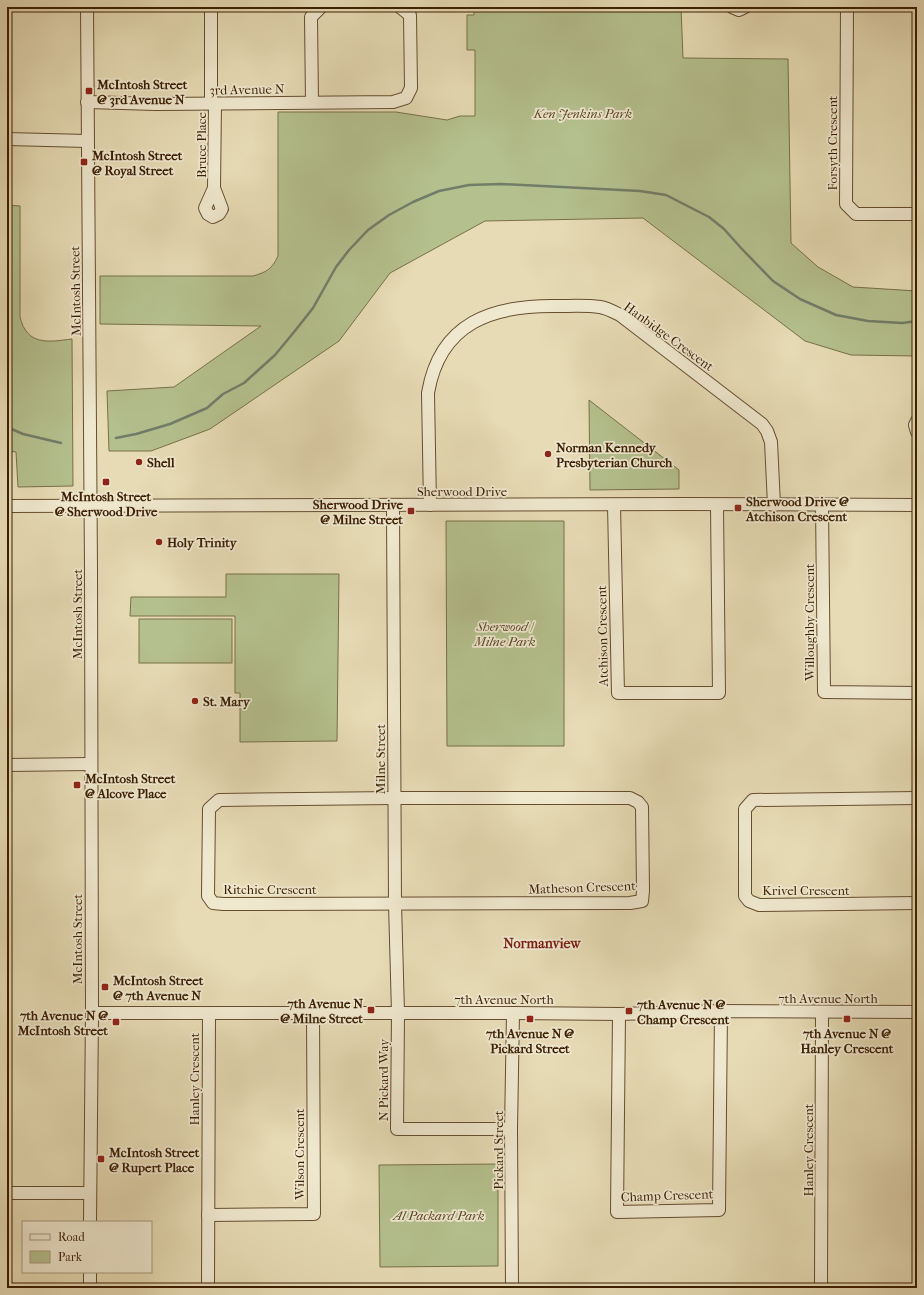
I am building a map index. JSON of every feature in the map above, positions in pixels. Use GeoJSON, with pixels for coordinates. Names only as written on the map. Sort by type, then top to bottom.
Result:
{"type":"FeatureCollection","features":[{"type":"Feature","properties":{"kind":"street","name":"McIntosh Street"},"geometry":{"type":"LineString","coordinates":[[87,7],[92,1013],[90,1221]]}},
{"type":"Feature","properties":{"kind":"street","name":"Bruce Place"},"geometry":{"type":"LineString","coordinates":[[211,7],[214,188]]}},
{"type":"Feature","properties":{"kind":"street"},"geometry":{"type":"LineString","coordinates":[[312,102],[311,17],[321,7]]}},
{"type":"Feature","properties":{"kind":"street","name":"3rd Avenue N"},"geometry":{"type":"LineString","coordinates":[[87,102],[393,102],[406,98],[411,88],[410,15],[400,7]]}},
{"type":"Feature","properties":{"kind":"street"},"geometry":{"type":"LineString","coordinates":[[732,7],[738,10],[745,7]]}},
{"type":"Feature","properties":{"kind":"street","name":"Forsyth Crescent"},"geometry":{"type":"LineString","coordinates":[[847,7],[846,204],[856,214],[917,214]]}},
{"type":"Feature","properties":{"kind":"street"},"geometry":{"type":"LineString","coordinates":[[7,139],[87,141]]}},
{"type":"Feature","properties":{"kind":"street","name":"Hanbidge Crescent"},"geometry":{"type":"LineString","coordinates":[[430,505],[428,393],[437,360],[457,333],[479,319],[498,311],[537,306],[601,307],[620,315],[762,424],[767,431],[771,442],[774,505]]}},
{"type":"Feature","properties":{"kind":"street"},"geometry":{"type":"LineString","coordinates":[[917,421],[915,425],[917,432]]}},
{"type":"Feature","properties":{"kind":"street","name":"Milne Street"},"geometry":{"type":"LineString","coordinates":[[393,505],[395,903],[398,1013]]}},
{"type":"Feature","properties":{"kind":"street","name":"Atchison Crescent"},"geometry":{"type":"LineString","coordinates":[[614,505],[618,693],[719,693],[717,505]]}},
{"type":"Feature","properties":{"kind":"street","name":"Willoughby Crescent"},"geometry":{"type":"LineString","coordinates":[[822,505],[824,692],[917,693]]}},
{"type":"Feature","properties":{"kind":"street","name":"Sherwood Drive"},"geometry":{"type":"LineString","coordinates":[[7,506],[917,505]]}},
{"type":"Feature","properties":{"kind":"street"},"geometry":{"type":"LineString","coordinates":[[7,765],[91,764]]}},
{"type":"Feature","properties":{"kind":"street","name":"Matheson Crescent"},"geometry":{"type":"LineString","coordinates":[[394,798],[630,798],[638,802],[642,807],[643,892],[642,901],[630,903],[395,903]]}},
{"type":"Feature","properties":{"kind":"street","name":"Ritchie Crescent"},"geometry":{"type":"LineString","coordinates":[[394,798],[219,800],[208,810],[208,896],[213,903],[223,904],[395,903]]}},
{"type":"Feature","properties":{"kind":"street","name":"Krivel Crescent"},"geometry":{"type":"LineString","coordinates":[[917,798],[753,800],[745,809],[745,896],[749,901],[758,905],[917,904]]}},
{"type":"Feature","properties":{"kind":"street","name":"7th Avenue North"},"geometry":{"type":"LineString","coordinates":[[92,1013],[619,1014],[721,1011],[917,1012]]}},
{"type":"Feature","properties":{"kind":"street","name":"Champ Crescent"},"geometry":{"type":"LineString","coordinates":[[619,1014],[617,1212],[719,1210],[721,1011]]}},
{"type":"Feature","properties":{"kind":"street","name":"Hanley Crescent"},"geometry":{"type":"LineString","coordinates":[[821,1288],[822,1012]]}},
{"type":"Feature","properties":{"kind":"street","name":"Wilson Crescent"},"geometry":{"type":"LineString","coordinates":[[208,1215],[314,1214],[313,1013]]}},
{"type":"Feature","properties":{"kind":"street","name":"N Pickard Way"},"geometry":{"type":"LineString","coordinates":[[398,1013],[397,1129],[511,1129]]}},
{"type":"Feature","properties":{"kind":"street","name":"Pickard Street"},"geometry":{"type":"LineString","coordinates":[[512,1288],[511,1129],[513,1013]]}},
{"type":"Feature","properties":{"kind":"street","name":"Hanley Crescent"},"geometry":{"type":"LineString","coordinates":[[208,1014],[208,1288]]}},
{"type":"Feature","properties":{"kind":"street"},"geometry":{"type":"LineString","coordinates":[[7,1193],[90,1192]]}},
{"type":"Feature","properties":{"kind":"street"},"geometry":{"type":"LineString","coordinates":[[90,1273],[90,1288]]}},
{"type":"Feature","properties":{"kind":"green space","name":"Ken Jenkins Park"},"geometry":{"type":"Polygon","coordinates":[[[474,7],[681,7],[683,58],[788,59],[791,243],[818,267],[853,287],[917,291],[917,356],[851,355],[805,341],[643,218],[485,221],[390,273],[339,341],[210,429],[151,451],[109,451],[107,391],[174,387],[261,326],[100,324],[100,276],[253,276],[268,269],[274,264],[278,256],[278,112],[396,112],[447,120],[460,116],[475,116],[475,50],[467,50],[467,15],[474,15],[474,7]]]}},
{"type":"Feature","properties":{"kind":"green space"},"geometry":{"type":"Polygon","coordinates":[[[7,205],[20,206],[20,317],[23,326],[28,333],[40,340],[55,341],[72,339],[73,486],[18,487],[16,452],[7,451],[7,205]]]}},
{"type":"Feature","properties":{"kind":"green space"},"geometry":{"type":"Polygon","coordinates":[[[589,400],[679,470],[679,489],[590,490],[589,400]]]}},
{"type":"Feature","properties":{"kind":"green space","name":"Sherwood / Milne Park"},"geometry":{"type":"Polygon","coordinates":[[[446,521],[564,521],[564,746],[447,746],[446,521]]]}},
{"type":"Feature","properties":{"kind":"green space"},"geometry":{"type":"Polygon","coordinates":[[[226,574],[339,574],[337,741],[240,742],[240,693],[235,693],[235,616],[130,616],[131,597],[226,597],[226,574]]]}},
{"type":"Feature","properties":{"kind":"green space"},"geometry":{"type":"Polygon","coordinates":[[[139,619],[232,619],[232,663],[139,663],[139,619]]]}},
{"type":"Feature","properties":{"kind":"green space","name":"Al Packard Park"},"geometry":{"type":"Polygon","coordinates":[[[498,1164],[498,1266],[380,1267],[379,1165],[498,1164]]]}},
{"type":"Feature","properties":{"kind":"waterway"},"geometry":{"type":"LineString","coordinates":[[116,438],[170,424],[207,408],[223,394],[244,383],[275,355],[294,332],[313,308],[336,267],[349,250],[368,230],[389,215],[413,202],[439,191],[469,185],[501,184],[640,191],[666,195],[709,217],[724,229],[773,281],[800,299],[836,315],[868,321],[902,323],[917,321]]}},
{"type":"Feature","properties":{"kind":"waterway"},"geometry":{"type":"LineString","coordinates":[[7,427],[23,434],[61,443]]}},
{"type":"Feature","properties":{"kind":"place","name":"McIntosh Street @ 3rd Avenue N"},"geometry":{"type":"Point","coordinates":[89,91]}},
{"type":"Feature","properties":{"kind":"place","name":"McIntosh Street @ Royal Street"},"geometry":{"type":"Point","coordinates":[84,162]}},
{"type":"Feature","properties":{"kind":"place","name":"Norman Kennedy Presbyterian Church"},"geometry":{"type":"Point","coordinates":[548,454]}},
{"type":"Feature","properties":{"kind":"place","name":"Shell"},"geometry":{"type":"Point","coordinates":[139,462]}},
{"type":"Feature","properties":{"kind":"place","name":"McIntosh Street @ Sherwood Drive"},"geometry":{"type":"Point","coordinates":[106,482]}},
{"type":"Feature","properties":{"kind":"place","name":"Sherwood Drive @ Atchison Crescent"},"geometry":{"type":"Point","coordinates":[738,508]}},
{"type":"Feature","properties":{"kind":"place","name":"Sherwood Drive @ Milne Street"},"geometry":{"type":"Point","coordinates":[411,511]}},
{"type":"Feature","properties":{"kind":"place","name":"Holy Trinity"},"geometry":{"type":"Point","coordinates":[159,542]}},
{"type":"Feature","properties":{"kind":"place","name":"St. Mary"},"geometry":{"type":"Point","coordinates":[195,701]}},
{"type":"Feature","properties":{"kind":"place","name":"McIntosh Street @ Alcove Place"},"geometry":{"type":"Point","coordinates":[77,785]}},
{"type":"Feature","properties":{"kind":"place","name":"McIntosh Street @ 7th Avenue N"},"geometry":{"type":"Point","coordinates":[105,987]}},
{"type":"Feature","properties":{"kind":"place","name":"7th Avenue N @ Milne Street"},"geometry":{"type":"Point","coordinates":[371,1010]}},
{"type":"Feature","properties":{"kind":"place","name":"7th Avenue N @ Champ Crescent"},"geometry":{"type":"Point","coordinates":[629,1011]}},
{"type":"Feature","properties":{"kind":"place","name":"7th Avenue N @ Pickard Street"},"geometry":{"type":"Point","coordinates":[530,1019]}},
{"type":"Feature","properties":{"kind":"place","name":"7th Avenue N @ Hanley Crescent"},"geometry":{"type":"Point","coordinates":[847,1019]}},
{"type":"Feature","properties":{"kind":"place","name":"7th Avenue N @ McIntosh Street"},"geometry":{"type":"Point","coordinates":[116,1022]}},
{"type":"Feature","properties":{"kind":"place","name":"McIntosh Street @ Rupert Place"},"geometry":{"type":"Point","coordinates":[101,1159]}},
{"type":"Feature","properties":{"kind":"district","name":"Normanview"},"geometry":{"type":"Point","coordinates":[542,943]}}]}
